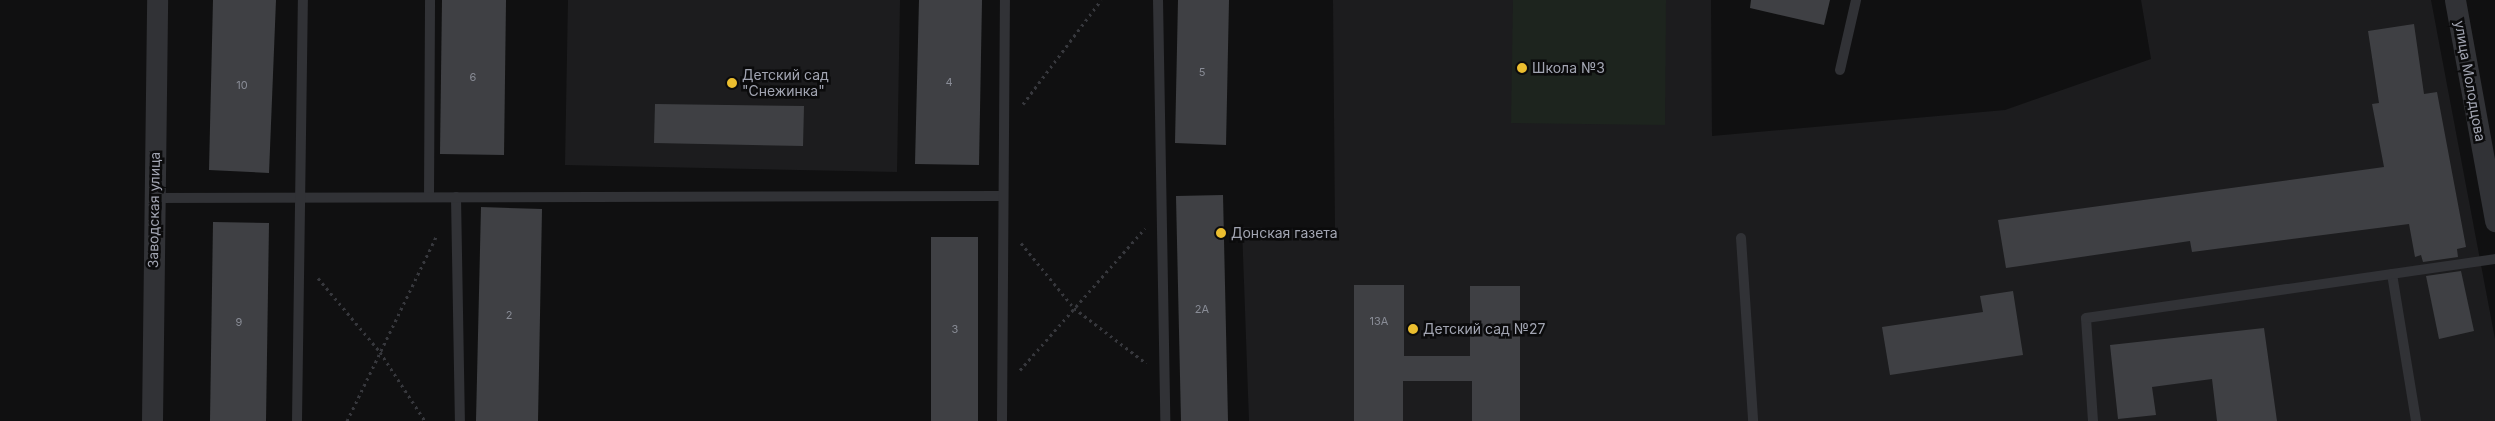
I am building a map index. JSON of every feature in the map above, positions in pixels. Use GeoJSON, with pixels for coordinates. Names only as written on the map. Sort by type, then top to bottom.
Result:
{"type":"FeatureCollection","features":[{"type":"Feature","properties":{"kind":"street","name":"Заводская улица"},"geometry":{"type":"LineString","coordinates":[[152,421],[157,0]]}},
{"type":"Feature","properties":{"kind":"street","name":"улица Молодцова"},"geometry":{"type":"LineString","coordinates":[[2455,0],[2495,221]]}},
{"type":"Feature","properties":{"kind":"lane"},"geometry":{"type":"LineString","coordinates":[[297,421],[304,0]]}},
{"type":"Feature","properties":{"kind":"lane"},"geometry":{"type":"LineString","coordinates":[[429,197],[430,0]]}},
{"type":"Feature","properties":{"kind":"lane"},"geometry":{"type":"LineString","coordinates":[[1002,421],[1001,196],[1005,0]]}},
{"type":"Feature","properties":{"kind":"lane"},"geometry":{"type":"LineString","coordinates":[[1158,0],[1165,421]]}},
{"type":"Feature","properties":{"kind":"lane"},"geometry":{"type":"LineString","coordinates":[[1840,70],[1856,0]]}},
{"type":"Feature","properties":{"kind":"lane"},"geometry":{"type":"LineString","coordinates":[[154,198],[1001,196]]}},
{"type":"Feature","properties":{"kind":"lane"},"geometry":{"type":"LineString","coordinates":[[456,197],[460,421]]}},
{"type":"Feature","properties":{"kind":"lane"},"geometry":{"type":"LineString","coordinates":[[1741,238],[1753,421]]}},
{"type":"Feature","properties":{"kind":"lane"},"geometry":{"type":"LineString","coordinates":[[2093,421],[2086,318],[2495,259]]}},
{"type":"Feature","properties":{"kind":"lane"},"geometry":{"type":"LineString","coordinates":[[2392,274],[2416,421]]}},
{"type":"Feature","properties":{"kind":"path"},"geometry":{"type":"LineString","coordinates":[[1002,132],[1101,0]]}},
{"type":"Feature","properties":{"kind":"path"},"geometry":{"type":"LineString","coordinates":[[1002,391],[1162,209]]}},
{"type":"Feature","properties":{"kind":"path"},"geometry":{"type":"LineString","coordinates":[[1001,220],[1074,308],[1164,377]]}},
{"type":"Feature","properties":{"kind":"path"},"geometry":{"type":"LineString","coordinates":[[347,421],[439,231]]}},
{"type":"Feature","properties":{"kind":"path"},"geometry":{"type":"LineString","coordinates":[[299,256],[380,352],[425,421]]}},
{"type":"Feature","properties":{"kind":"shaded area","name":"Детский сад \"Снежинка\""},"geometry":{"type":"Polygon","coordinates":[[[568,0],[900,0],[897,172],[565,165],[568,0]]]}},
{"type":"Feature","properties":{"kind":"shaded area"},"geometry":{"type":"Polygon","coordinates":[[[1333,0],[1711,0],[1712,136],[2005,110],[2151,59],[2141,0],[2431,0],[2495,339],[2495,421],[1249,421],[1242,227],[1335,230],[1333,0]]]}},
{"type":"Feature","properties":{"kind":"shaded area"},"geometry":{"type":"Polygon","coordinates":[[[1513,0],[1666,0],[1665,125],[1511,123],[1513,0]]]}},
{"type":"Feature","properties":{"kind":"building"},"geometry":{"type":"Polygon","coordinates":[[[213,0],[276,0],[269,173],[209,170],[213,0]]]}},
{"type":"Feature","properties":{"kind":"building"},"geometry":{"type":"Polygon","coordinates":[[[442,0],[506,0],[504,155],[440,154],[442,0]]]}},
{"type":"Feature","properties":{"kind":"building"},"geometry":{"type":"Polygon","coordinates":[[[919,0],[982,0],[979,165],[915,164],[919,0]]]}},
{"type":"Feature","properties":{"kind":"building"},"geometry":{"type":"Polygon","coordinates":[[[1178,0],[1229,0],[1226,145],[1175,143],[1178,0]]]}},
{"type":"Feature","properties":{"kind":"building"},"geometry":{"type":"Polygon","coordinates":[[[1751,0],[1830,0],[1824,25],[1750,8],[1751,0]]]}},
{"type":"Feature","properties":{"kind":"building"},"geometry":{"type":"Polygon","coordinates":[[[2414,24],[2424,94],[2437,92],[2466,247],[2457,249],[2458,257],[2423,262],[2421,255],[2415,257],[2409,224],[2192,252],[2190,241],[2006,268],[1998,220],[2384,167],[2372,104],[2379,103],[2368,31],[2414,24]]]}},
{"type":"Feature","properties":{"kind":"building"},"geometry":{"type":"Polygon","coordinates":[[[655,104],[804,106],[803,146],[654,143],[655,104]]]}},
{"type":"Feature","properties":{"kind":"building"},"geometry":{"type":"Polygon","coordinates":[[[1223,195],[1228,421],[1181,421],[1176,196],[1223,195]]]}},
{"type":"Feature","properties":{"kind":"building"},"geometry":{"type":"Polygon","coordinates":[[[481,207],[542,209],[538,421],[476,421],[481,207]]]}},
{"type":"Feature","properties":{"kind":"building"},"geometry":{"type":"Polygon","coordinates":[[[213,222],[269,223],[266,421],[210,421],[213,222]]]}},
{"type":"Feature","properties":{"kind":"building"},"geometry":{"type":"Polygon","coordinates":[[[931,237],[978,237],[978,421],[931,421],[931,237]]]}},
{"type":"Feature","properties":{"kind":"building"},"geometry":{"type":"Polygon","coordinates":[[[2461,271],[2474,331],[2439,339],[2426,276],[2461,271]]]}},
{"type":"Feature","properties":{"kind":"building"},"geometry":{"type":"Polygon","coordinates":[[[1354,285],[1404,285],[1404,356],[1470,356],[1470,286],[1520,286],[1520,421],[1472,421],[1472,381],[1403,381],[1403,421],[1354,421],[1354,285]]]}},
{"type":"Feature","properties":{"kind":"building"},"geometry":{"type":"Polygon","coordinates":[[[2013,291],[2023,355],[1890,375],[1882,327],[1983,312],[1980,296],[2013,291]]]}},
{"type":"Feature","properties":{"kind":"building"},"geometry":{"type":"Polygon","coordinates":[[[2264,328],[2277,421],[2217,421],[2212,379],[2152,387],[2156,415],[2118,419],[2110,345],[2264,328]]]}},
{"type":"Feature","properties":{"kind":"place","name":"Школа №3"},"geometry":{"type":"Point","coordinates":[1522,68]}},
{"type":"Feature","properties":{"kind":"place","name":"Детский сад \"Снежинка\""},"geometry":{"type":"Point","coordinates":[732,83]}},
{"type":"Feature","properties":{"kind":"place","name":"Донская газета"},"geometry":{"type":"Point","coordinates":[1221,233]}},
{"type":"Feature","properties":{"kind":"place","name":"Детский сад №27"},"geometry":{"type":"Point","coordinates":[1413,329]}}]}
